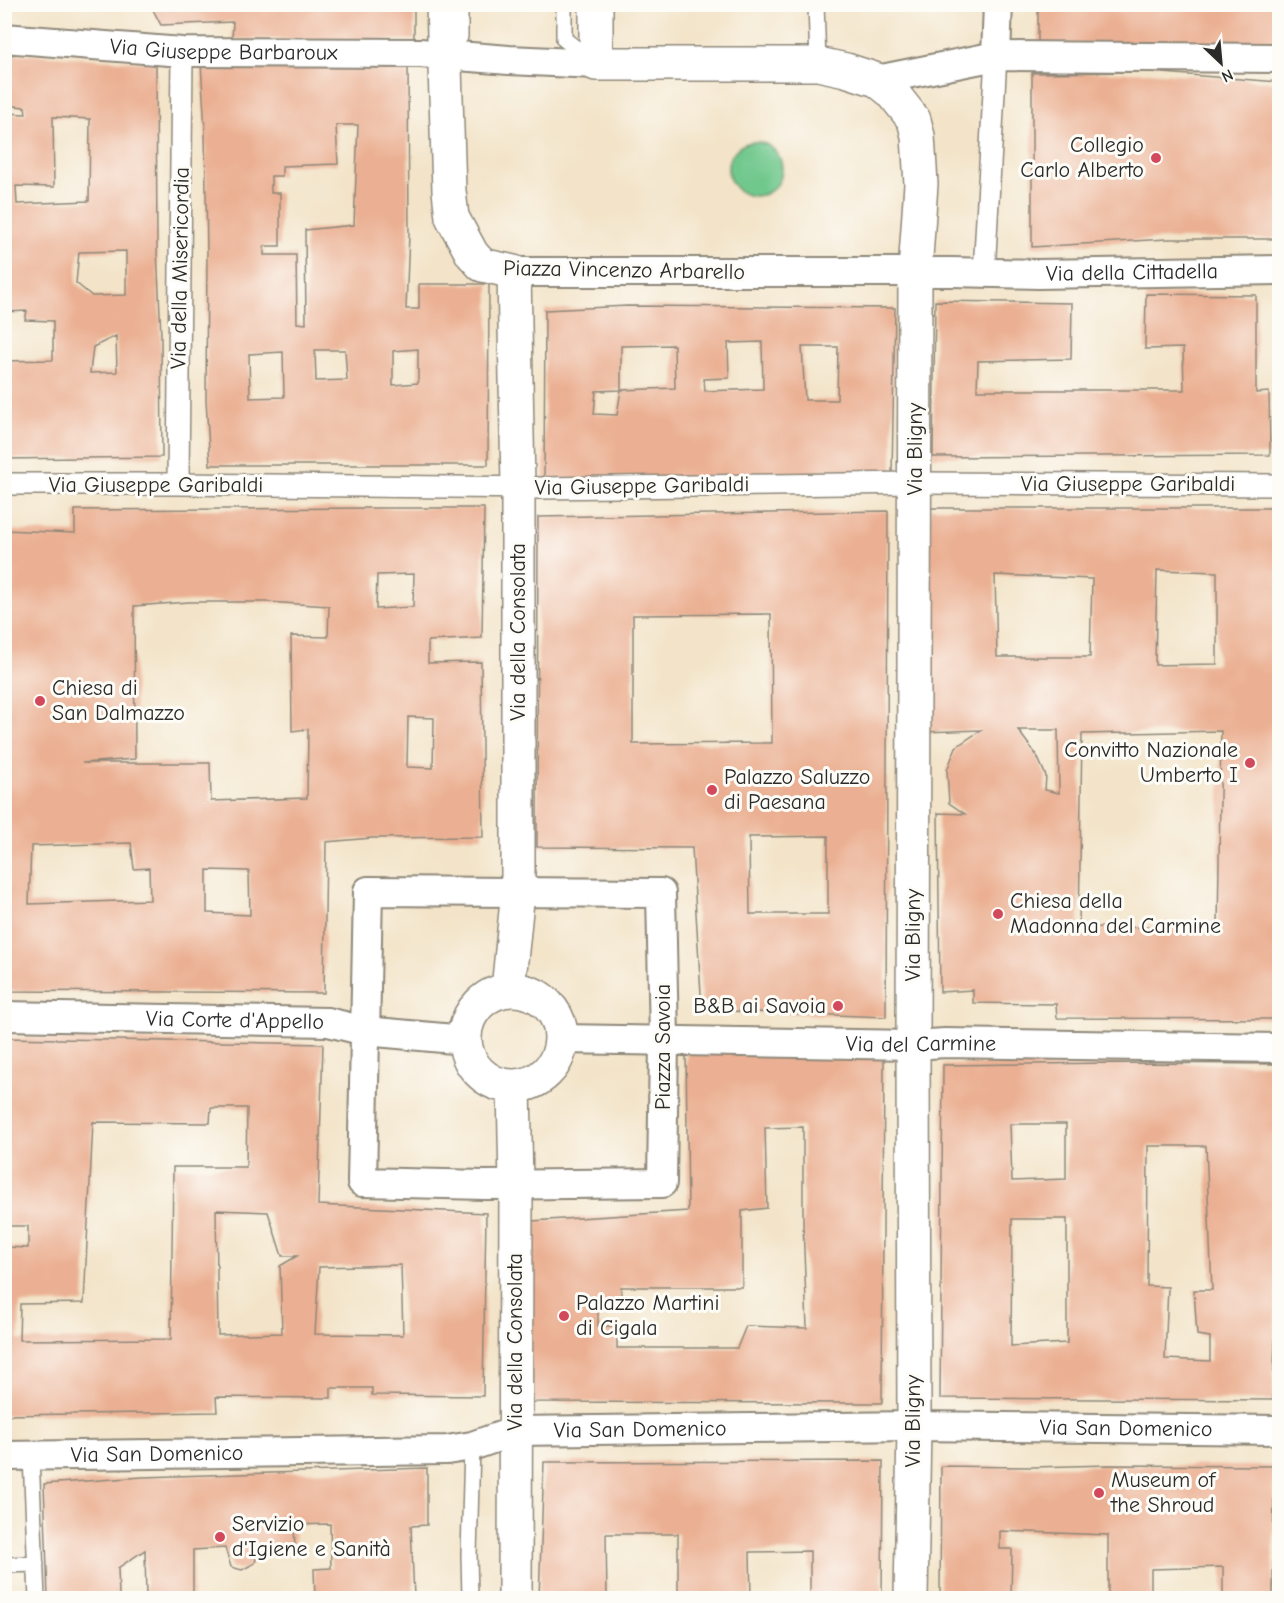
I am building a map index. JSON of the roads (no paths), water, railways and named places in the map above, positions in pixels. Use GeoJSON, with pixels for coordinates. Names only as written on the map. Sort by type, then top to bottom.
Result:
{"type":"FeatureCollection","features":[{"type":"Feature","properties":{"kind":"street","name":"Piazza Vincenzo Arbarello"},"geometry":{"type":"LineString","coordinates":[[443,4],[449,191],[452,217],[465,243],[482,265],[514,272],[984,273]]}},
{"type":"Feature","properties":{"kind":"street"},"geometry":{"type":"LineString","coordinates":[[596,4],[596,64]]}},
{"type":"Feature","properties":{"kind":"street"},"geometry":{"type":"LineString","coordinates":[[984,273],[998,4]]}},
{"type":"Feature","properties":{"kind":"street","name":"Via Giuseppe Barbaroux"},"geometry":{"type":"LineString","coordinates":[[4,38],[182,52],[420,53],[444,56]]}},
{"type":"Feature","properties":{"kind":"street","name":"Via della Misericordia"},"geometry":{"type":"LineString","coordinates":[[178,484],[182,52]]}},
{"type":"Feature","properties":{"kind":"street"},"geometry":{"type":"LineString","coordinates":[[444,56],[596,64],[818,64],[877,80],[904,106],[914,120],[918,136],[921,184],[915,272]]}},
{"type":"Feature","properties":{"kind":"street"},"geometry":{"type":"LineString","coordinates":[[877,80],[996,57],[1280,58]]}},
{"type":"Feature","properties":{"kind":"street","name":"Via della Cittadella"},"geometry":{"type":"LineString","coordinates":[[984,273],[1280,270]]}},
{"type":"Feature","properties":{"kind":"street","name":"Via della Consolata"},"geometry":{"type":"LineString","coordinates":[[508,990],[518,891],[518,487],[514,272]]}},
{"type":"Feature","properties":{"kind":"street","name":"Via Bligny"},"geometry":{"type":"LineString","coordinates":[[911,1599],[914,1426],[915,272]]}},
{"type":"Feature","properties":{"kind":"street","name":"Via Giuseppe Garibaldi"},"geometry":{"type":"LineString","coordinates":[[4,484],[518,487],[914,483],[1280,484]]}},
{"type":"Feature","properties":{"kind":"street","name":"Piazza Savoia"},"geometry":{"type":"LineString","coordinates":[[368,891],[518,891],[661,892],[664,1041],[662,1184],[516,1185],[362,1182],[368,891]]}},
{"type":"Feature","properties":{"kind":"street"},"geometry":{"type":"LineString","coordinates":[[508,990],[524,991],[539,998],[551,1008],[559,1023],[561,1039],[559,1053],[552,1066],[542,1076],[529,1083],[514,1086],[500,1084],[486,1078],[475,1068],[468,1055],[465,1040],[467,1026],[477,1006],[494,994],[508,990]]}},
{"type":"Feature","properties":{"kind":"street","name":"Via Corte d'Appello"},"geometry":{"type":"LineString","coordinates":[[4,1017],[328,1022],[365,1031],[465,1040]]}},
{"type":"Feature","properties":{"kind":"street","name":"Via del Carmine"},"geometry":{"type":"LineString","coordinates":[[561,1039],[1280,1048]]}},
{"type":"Feature","properties":{"kind":"street","name":"Via della Consolata"},"geometry":{"type":"LineString","coordinates":[[514,1086],[516,1185],[515,1599]]}},
{"type":"Feature","properties":{"kind":"street","name":"Via San Domenico"},"geometry":{"type":"LineString","coordinates":[[18,1456],[447,1450],[472,1446],[515,1431],[914,1426],[1280,1430]]}},
{"type":"Feature","properties":{"kind":"lane"},"geometry":{"type":"LineString","coordinates":[[444,56],[460,41],[460,4]]}},
{"type":"Feature","properties":{"kind":"lane"},"geometry":{"type":"LineString","coordinates":[[564,4],[564,39],[596,64]]}},
{"type":"Feature","properties":{"kind":"lane"},"geometry":{"type":"LineString","coordinates":[[816,4],[818,64]]}},
{"type":"Feature","properties":{"kind":"lane"},"geometry":{"type":"LineString","coordinates":[[470,1599],[472,1446]]}},
{"type":"Feature","properties":{"kind":"lane"},"geometry":{"type":"LineString","coordinates":[[18,1456],[36,1564],[37,1599]]}},
{"type":"Feature","properties":{"kind":"lane"},"geometry":{"type":"LineString","coordinates":[[4,1565],[36,1564]]}},
{"type":"Feature","properties":{"kind":"place","name":"Collegio Carlo Alberto"},"geometry":{"type":"Point","coordinates":[1156,158]}},
{"type":"Feature","properties":{"kind":"place","name":"Chiesa di San Dalmazzo"},"geometry":{"type":"Point","coordinates":[40,701]}},
{"type":"Feature","properties":{"kind":"place","name":"Convitto Nazionale Umberto I"},"geometry":{"type":"Point","coordinates":[1250,763]}},
{"type":"Feature","properties":{"kind":"place","name":"Palazzo Saluzzo di Paesana"},"geometry":{"type":"Point","coordinates":[712,790]}},
{"type":"Feature","properties":{"kind":"place","name":"Chiesa della Madonna del Carmine"},"geometry":{"type":"Point","coordinates":[998,914]}},
{"type":"Feature","properties":{"kind":"place","name":"B&B ai Savoia"},"geometry":{"type":"Point","coordinates":[838,1006]}},
{"type":"Feature","properties":{"kind":"place","name":"Palazzo Martini di Cigala"},"geometry":{"type":"Point","coordinates":[564,1316]}},
{"type":"Feature","properties":{"kind":"place","name":"Museum of the Shroud"},"geometry":{"type":"Point","coordinates":[1099,1493]}},
{"type":"Feature","properties":{"kind":"place","name":"Servizio d'Igiene e Sanità"},"geometry":{"type":"Point","coordinates":[220,1537]}}]}
